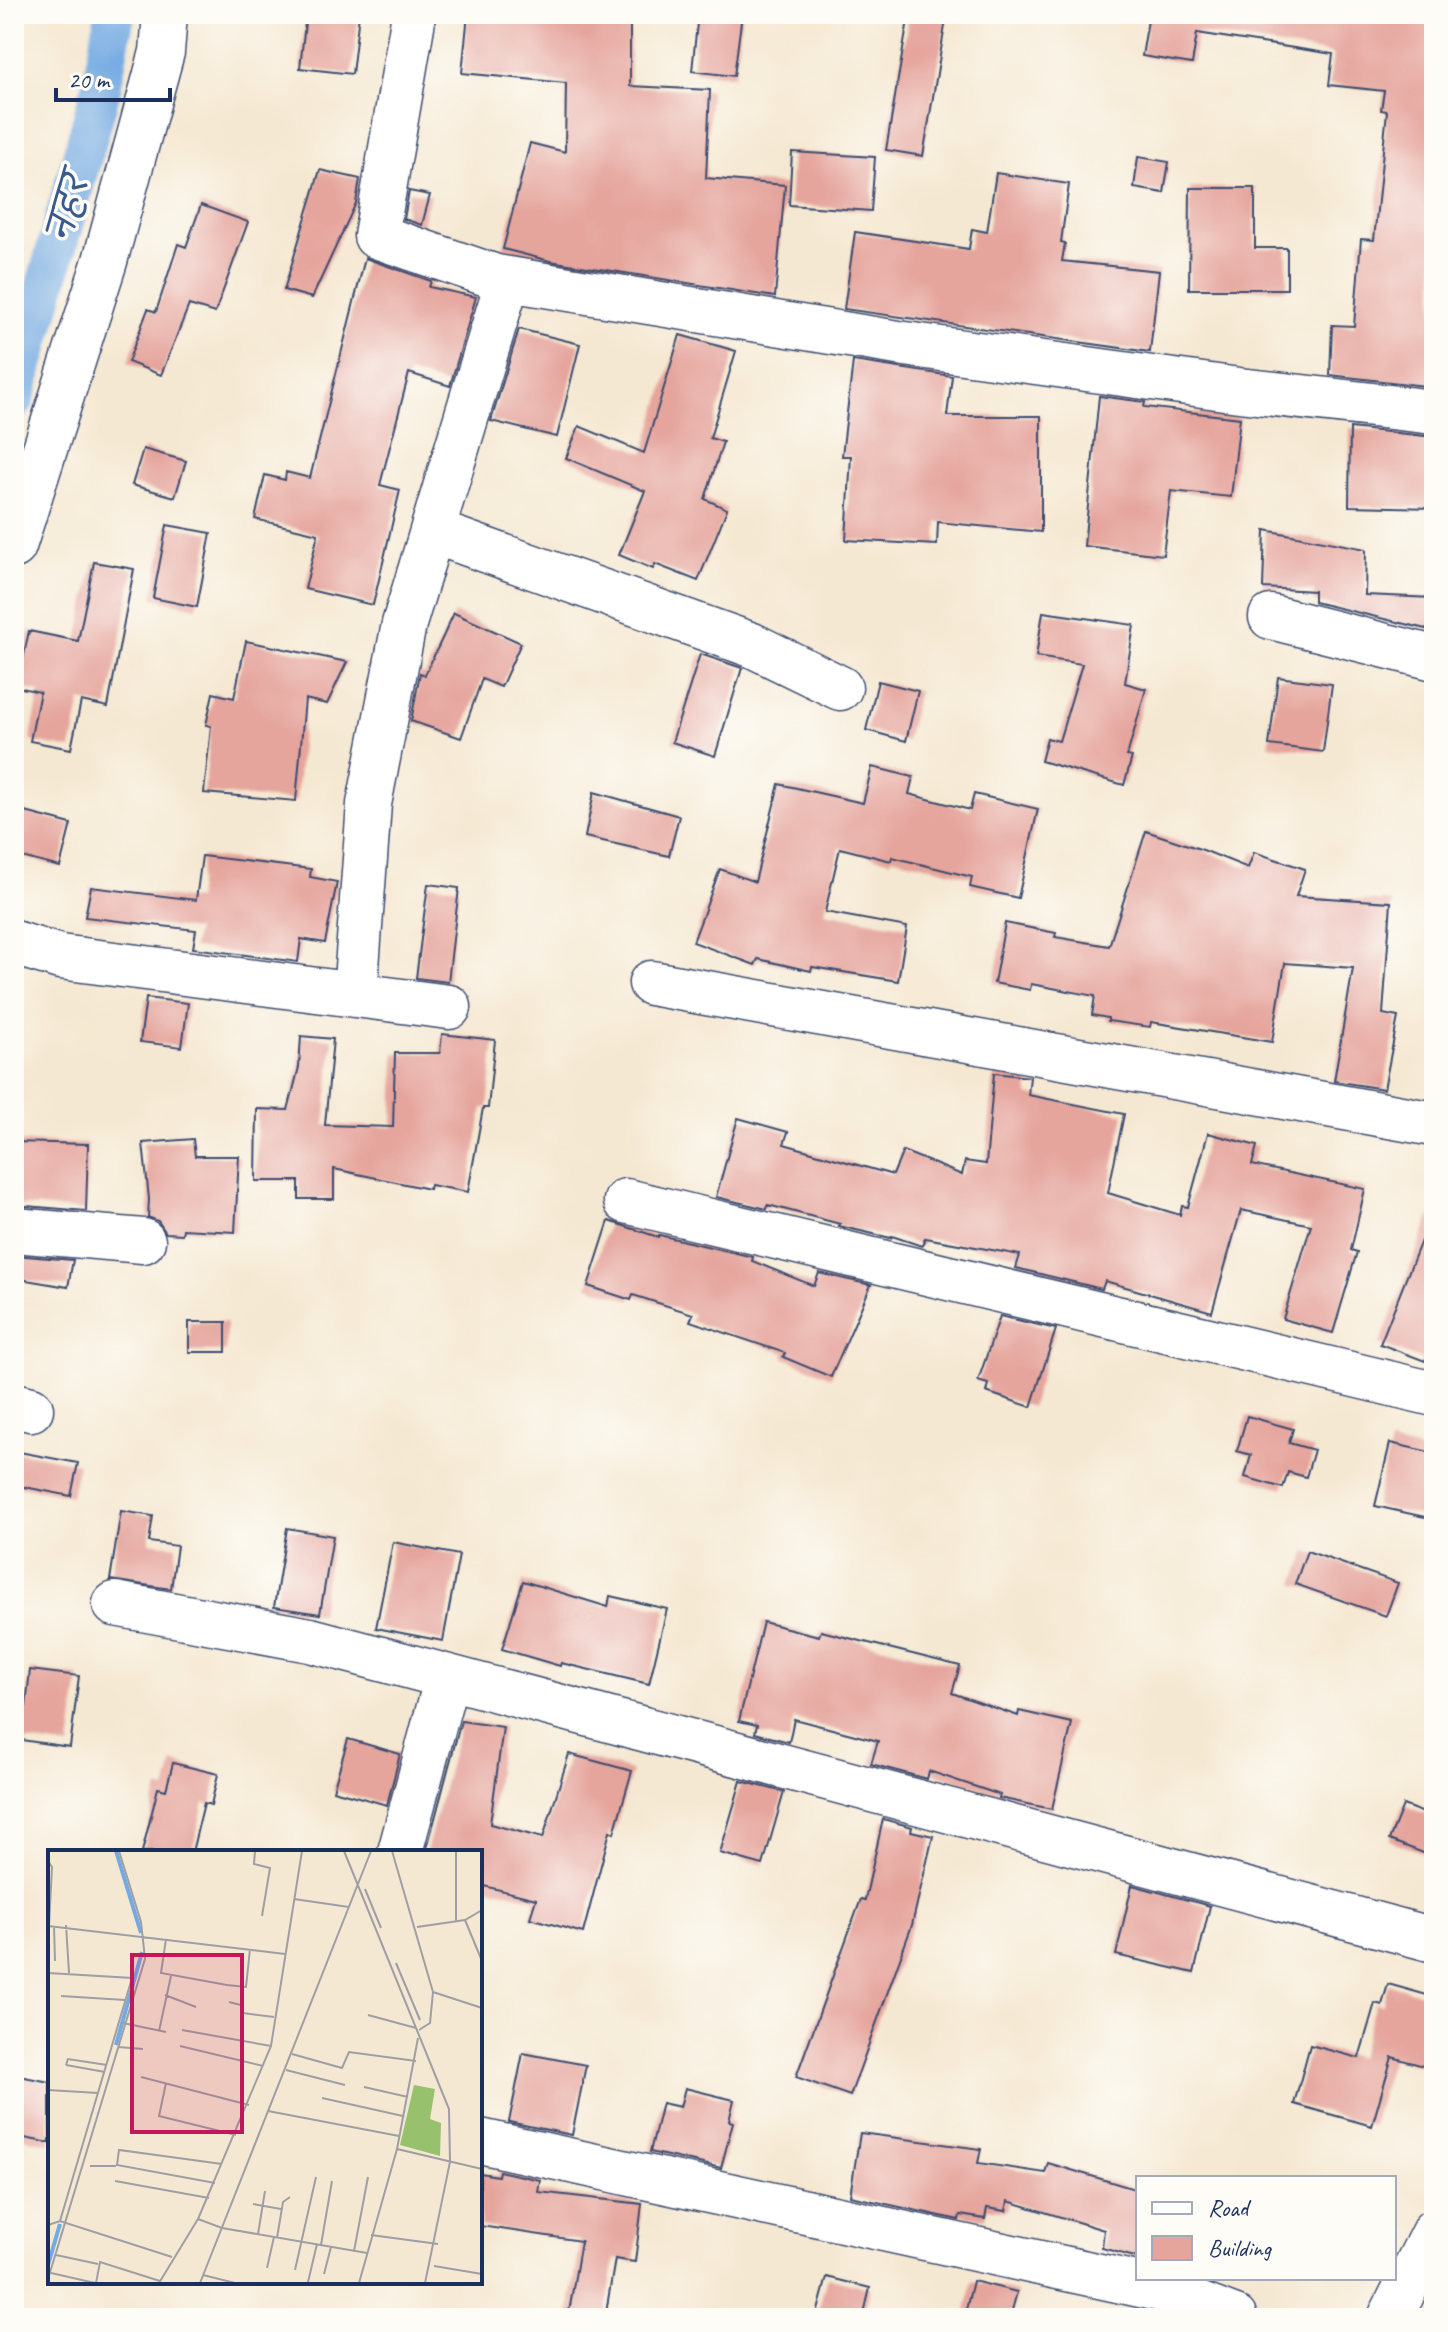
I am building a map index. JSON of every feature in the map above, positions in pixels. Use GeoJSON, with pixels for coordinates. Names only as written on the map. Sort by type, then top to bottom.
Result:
{"type":"FeatureCollection","features":[{"type":"Feature","properties":{"kind":"street"},"geometry":{"type":"LineString","coordinates":[[14,546],[105,261],[162,52],[165,14]]}},
{"type":"Feature","properties":{"kind":"street"},"geometry":{"type":"LineString","coordinates":[[414,14],[376,236],[508,279],[898,343],[1224,388],[1434,412]]}},
{"type":"Feature","properties":{"kind":"street"},"geometry":{"type":"LineString","coordinates":[[355,995],[369,804],[404,624],[508,279]]}},
{"type":"Feature","properties":{"kind":"street"},"geometry":{"type":"LineString","coordinates":[[432,531],[752,645],[840,688]]}},
{"type":"Feature","properties":{"kind":"street"},"geometry":{"type":"LineString","coordinates":[[1271,617],[1434,658]]}},
{"type":"Feature","properties":{"kind":"street"},"geometry":{"type":"LineString","coordinates":[[14,943],[60,957],[449,1007]]}},
{"type":"Feature","properties":{"kind":"street"},"geometry":{"type":"LineString","coordinates":[[651,983],[1434,1124]]}},
{"type":"Feature","properties":{"kind":"street"},"geometry":{"type":"LineString","coordinates":[[626,1201],[1434,1394]]}},
{"type":"Feature","properties":{"kind":"street"},"geometry":{"type":"LineString","coordinates":[[14,1230],[143,1241]]}},
{"type":"Feature","properties":{"kind":"street"},"geometry":{"type":"LineString","coordinates":[[115,1604],[310,1640],[1434,1940]]}},
{"type":"Feature","properties":{"kind":"street"},"geometry":{"type":"LineString","coordinates":[[401,1850],[447,1677]]}},
{"type":"Feature","properties":{"kind":"street"},"geometry":{"type":"LineString","coordinates":[[482,2141],[1159,2289],[1235,2318]]}},
{"type":"Feature","properties":{"kind":"street"},"geometry":{"type":"LineString","coordinates":[[1390,2318],[1434,2231]]}},
{"type":"Feature","properties":{"kind":"building"},"geometry":{"type":"Polygon","coordinates":[[[306,14],[359,14],[352,74],[300,68],[306,14]]]}},
{"type":"Feature","properties":{"kind":"building"},"geometry":{"type":"Polygon","coordinates":[[[468,14],[554,20],[554,14],[630,14],[630,86],[710,90],[706,178],[785,185],[775,297],[550,261],[503,249],[530,143],[565,152],[566,83],[462,73],[468,14]]]}},
{"type":"Feature","properties":{"kind":"building"},"geometry":{"type":"Polygon","coordinates":[[[698,14],[742,14],[734,76],[692,71],[698,14]]]}},
{"type":"Feature","properties":{"kind":"building"},"geometry":{"type":"Polygon","coordinates":[[[909,14],[947,14],[923,156],[886,150],[909,14]]]}},
{"type":"Feature","properties":{"kind":"building"},"geometry":{"type":"Polygon","coordinates":[[[1149,14],[1434,14],[1434,387],[1330,375],[1332,325],[1354,326],[1361,239],[1374,240],[1387,111],[1381,110],[1384,91],[1329,85],[1333,54],[1197,33],[1192,64],[1142,56],[1149,14]]]}},
{"type":"Feature","properties":{"kind":"building"},"geometry":{"type":"Polygon","coordinates":[[[792,152],[875,157],[871,211],[789,205],[792,152]]]}},
{"type":"Feature","properties":{"kind":"building"},"geometry":{"type":"Polygon","coordinates":[[[1138,157],[1169,162],[1164,193],[1134,188],[1138,157]]]}},
{"type":"Feature","properties":{"kind":"building"},"geometry":{"type":"Polygon","coordinates":[[[320,170],[360,179],[356,203],[312,298],[284,290],[320,170]]]}},
{"type":"Feature","properties":{"kind":"building"},"geometry":{"type":"Polygon","coordinates":[[[996,173],[1069,184],[1061,242],[1065,243],[1062,261],[1159,271],[1150,352],[844,309],[855,232],[969,249],[972,229],[987,232],[996,173]]]}},
{"type":"Feature","properties":{"kind":"building"},"geometry":{"type":"Polygon","coordinates":[[[1190,188],[1255,188],[1255,248],[1287,248],[1287,289],[1189,289],[1190,188]]]}},
{"type":"Feature","properties":{"kind":"building"},"geometry":{"type":"Polygon","coordinates":[[[409,191],[430,195],[422,225],[404,219],[409,191]]]}},
{"type":"Feature","properties":{"kind":"building"},"geometry":{"type":"Polygon","coordinates":[[[201,205],[248,222],[215,313],[189,305],[161,375],[128,362],[148,309],[156,312],[178,244],[186,247],[201,205]]]}},
{"type":"Feature","properties":{"kind":"building"},"geometry":{"type":"Polygon","coordinates":[[[365,258],[431,281],[429,287],[476,297],[450,386],[409,373],[380,485],[400,490],[373,605],[305,589],[318,534],[255,519],[265,475],[285,480],[286,472],[310,478],[365,258]]]}},
{"type":"Feature","properties":{"kind":"building"},"geometry":{"type":"Polygon","coordinates":[[[519,329],[580,344],[557,437],[491,421],[519,329]]]}},
{"type":"Feature","properties":{"kind":"building"},"geometry":{"type":"Polygon","coordinates":[[[680,335],[736,351],[710,438],[723,442],[705,499],[727,509],[698,581],[655,564],[653,569],[619,555],[645,491],[566,458],[579,426],[644,453],[680,335]]]}},
{"type":"Feature","properties":{"kind":"building"},"geometry":{"type":"Polygon","coordinates":[[[853,361],[952,376],[947,416],[1041,416],[1041,532],[938,522],[937,545],[846,540],[851,456],[842,456],[853,361]]]}},
{"type":"Feature","properties":{"kind":"building"},"geometry":{"type":"Polygon","coordinates":[[[1099,396],[1145,402],[1144,407],[1240,418],[1231,497],[1171,491],[1163,555],[1084,546],[1099,396]]]}},
{"type":"Feature","properties":{"kind":"building"},"geometry":{"type":"Polygon","coordinates":[[[1350,428],[1434,437],[1433,508],[1349,506],[1350,428]]]}},
{"type":"Feature","properties":{"kind":"building"},"geometry":{"type":"Polygon","coordinates":[[[143,449],[186,461],[175,497],[132,485],[143,449]]]}},
{"type":"Feature","properties":{"kind":"building"},"geometry":{"type":"Polygon","coordinates":[[[167,525],[211,533],[197,607],[153,598],[167,525]]]}},
{"type":"Feature","properties":{"kind":"building"},"geometry":{"type":"Polygon","coordinates":[[[1265,530],[1366,549],[1365,595],[1434,598],[1434,631],[1314,602],[1314,591],[1263,588],[1265,530]]]}},
{"type":"Feature","properties":{"kind":"building"},"geometry":{"type":"Polygon","coordinates":[[[94,562],[134,569],[108,707],[81,701],[71,749],[30,741],[40,692],[17,687],[29,631],[78,641],[94,562]]]}},
{"type":"Feature","properties":{"kind":"building"},"geometry":{"type":"Polygon","coordinates":[[[1043,612],[1134,625],[1125,683],[1146,689],[1127,756],[1132,757],[1124,785],[1041,761],[1047,738],[1059,741],[1082,664],[1036,657],[1043,612]]]}},
{"type":"Feature","properties":{"kind":"building"},"geometry":{"type":"Polygon","coordinates":[[[454,613],[521,643],[501,687],[482,679],[461,738],[411,721],[420,673],[425,675],[454,613]]]}},
{"type":"Feature","properties":{"kind":"building"},"geometry":{"type":"Polygon","coordinates":[[[246,641],[347,662],[327,704],[305,699],[296,801],[204,793],[211,726],[206,725],[213,693],[234,698],[246,641]]]}},
{"type":"Feature","properties":{"kind":"building"},"geometry":{"type":"Polygon","coordinates":[[[700,654],[742,668],[715,756],[672,742],[700,654]]]}},
{"type":"Feature","properties":{"kind":"building"},"geometry":{"type":"Polygon","coordinates":[[[1278,677],[1332,684],[1323,752],[1269,745],[1278,677]]]}},
{"type":"Feature","properties":{"kind":"building"},"geometry":{"type":"Polygon","coordinates":[[[878,681],[918,691],[906,741],[866,730],[878,681]]]}},
{"type":"Feature","properties":{"kind":"building"},"geometry":{"type":"Polygon","coordinates":[[[872,767],[913,777],[909,794],[970,810],[974,794],[1038,809],[1018,898],[970,887],[972,877],[840,848],[825,912],[907,927],[898,981],[812,967],[811,971],[758,959],[755,965],[693,942],[720,869],[755,882],[779,784],[863,803],[872,767]]]}},
{"type":"Feature","properties":{"kind":"building"},"geometry":{"type":"Polygon","coordinates":[[[594,792],[679,816],[669,856],[585,837],[594,792]]]}},
{"type":"Feature","properties":{"kind":"building"},"geometry":{"type":"Polygon","coordinates":[[[14,809],[71,824],[60,867],[14,855],[14,809]]]}},
{"type":"Feature","properties":{"kind":"building"},"geometry":{"type":"Polygon","coordinates":[[[1146,831],[1248,868],[1254,852],[1305,869],[1296,896],[1391,902],[1383,1014],[1398,1017],[1384,1089],[1334,1081],[1353,968],[1285,963],[1272,1042],[1151,1022],[1150,1027],[1108,1021],[1108,1018],[1092,1015],[1095,996],[1031,984],[1030,990],[994,983],[1005,923],[1056,933],[1055,937],[1109,946],[1146,831]]]}},
{"type":"Feature","properties":{"kind":"building"},"geometry":{"type":"Polygon","coordinates":[[[202,856],[311,869],[310,877],[337,882],[325,943],[301,939],[298,962],[193,948],[196,930],[85,917],[91,887],[196,900],[202,856]]]}},
{"type":"Feature","properties":{"kind":"building"},"geometry":{"type":"Polygon","coordinates":[[[428,884],[459,888],[448,982],[416,978],[428,884]]]}},
{"type":"Feature","properties":{"kind":"building"},"geometry":{"type":"Polygon","coordinates":[[[146,998],[188,1003],[182,1047],[140,1042],[146,998]]]}},
{"type":"Feature","properties":{"kind":"building"},"geometry":{"type":"Polygon","coordinates":[[[442,1034],[495,1040],[488,1108],[483,1108],[468,1192],[430,1185],[429,1189],[334,1169],[334,1199],[299,1199],[299,1181],[256,1181],[257,1109],[288,1110],[299,1067],[301,1036],[333,1039],[325,1125],[393,1127],[395,1053],[440,1053],[442,1034]]]}},
{"type":"Feature","properties":{"kind":"building"},"geometry":{"type":"Polygon","coordinates":[[[994,1073],[1030,1077],[1028,1095],[1124,1114],[1108,1193],[1180,1215],[1182,1206],[1188,1207],[1208,1133],[1257,1146],[1252,1165],[1365,1189],[1351,1250],[1357,1252],[1333,1333],[1283,1319],[1311,1225],[1241,1210],[1212,1312],[1105,1281],[1102,1289],[1016,1268],[1020,1255],[925,1238],[922,1246],[768,1205],[767,1209],[716,1197],[738,1118],[788,1132],[784,1144],[893,1175],[903,1151],[962,1175],[965,1161],[986,1164],[994,1073]]]}},
{"type":"Feature","properties":{"kind":"building"},"geometry":{"type":"Polygon","coordinates":[[[193,1139],[195,1156],[239,1156],[235,1232],[183,1229],[182,1234],[166,1233],[158,1221],[148,1217],[143,1143],[193,1139]]]}},
{"type":"Feature","properties":{"kind":"building"},"geometry":{"type":"Polygon","coordinates":[[[14,1142],[88,1144],[86,1211],[14,1205],[14,1142]]]}},
{"type":"Feature","properties":{"kind":"building"},"geometry":{"type":"Polygon","coordinates":[[[1432,1213],[1434,1338],[1425,1361],[1380,1344],[1432,1213]]]}},
{"type":"Feature","properties":{"kind":"building"},"geometry":{"type":"Polygon","coordinates":[[[609,1221],[658,1237],[753,1257],[752,1261],[814,1286],[819,1273],[871,1285],[831,1377],[783,1357],[785,1353],[690,1321],[693,1314],[633,1295],[631,1300],[588,1286],[609,1221]]]}},
{"type":"Feature","properties":{"kind":"building"},"geometry":{"type":"Polygon","coordinates":[[[14,1255],[73,1260],[68,1287],[14,1278],[14,1255]]]}},
{"type":"Feature","properties":{"kind":"building"},"geometry":{"type":"Polygon","coordinates":[[[1000,1316],[1056,1329],[1031,1407],[986,1392],[988,1384],[978,1381],[1000,1316]]]}},
{"type":"Feature","properties":{"kind":"building"},"geometry":{"type":"Polygon","coordinates":[[[189,1322],[226,1322],[226,1352],[189,1352],[189,1322]]]}},
{"type":"Feature","properties":{"kind":"building"},"geometry":{"type":"Polygon","coordinates":[[[1247,1416],[1293,1429],[1289,1443],[1314,1450],[1306,1477],[1288,1472],[1283,1488],[1245,1477],[1251,1455],[1237,1451],[1247,1416]]]}},
{"type":"Feature","properties":{"kind":"building"},"geometry":{"type":"Polygon","coordinates":[[[1390,1443],[1434,1453],[1434,1519],[1375,1506],[1390,1443]]]}},
{"type":"Feature","properties":{"kind":"building"},"geometry":{"type":"Polygon","coordinates":[[[14,1451],[78,1463],[71,1496],[14,1485],[14,1451]]]}},
{"type":"Feature","properties":{"kind":"building"},"geometry":{"type":"Polygon","coordinates":[[[121,1511],[153,1516],[149,1542],[177,1546],[171,1589],[110,1580],[121,1511]]]}},
{"type":"Feature","properties":{"kind":"building"},"geometry":{"type":"Polygon","coordinates":[[[287,1528],[333,1536],[320,1614],[274,1607],[287,1528]]]}},
{"type":"Feature","properties":{"kind":"building"},"geometry":{"type":"Polygon","coordinates":[[[393,1542],[459,1555],[443,1641],[376,1628],[393,1542]]]}},
{"type":"Feature","properties":{"kind":"building"},"geometry":{"type":"Polygon","coordinates":[[[1307,1551],[1398,1583],[1386,1616],[1295,1584],[1307,1551]]]}},
{"type":"Feature","properties":{"kind":"building"},"geometry":{"type":"Polygon","coordinates":[[[523,1581],[608,1607],[610,1596],[667,1609],[649,1684],[561,1663],[560,1666],[502,1649],[523,1581]]]}},
{"type":"Feature","properties":{"kind":"building"},"geometry":{"type":"Polygon","coordinates":[[[763,1622],[819,1636],[821,1631],[960,1666],[952,1693],[1018,1716],[1019,1711],[1072,1723],[1052,1809],[999,1798],[1000,1795],[929,1771],[927,1779],[871,1764],[878,1741],[794,1719],[789,1742],[755,1733],[757,1725],[739,1721],[763,1622]]]}},
{"type":"Feature","properties":{"kind":"building"},"geometry":{"type":"Polygon","coordinates":[[[30,1670],[79,1676],[70,1747],[14,1737],[14,1705],[26,1706],[30,1670]]]}},
{"type":"Feature","properties":{"kind":"building"},"geometry":{"type":"Polygon","coordinates":[[[461,1721],[503,1727],[490,1824],[543,1838],[569,1754],[632,1771],[614,1833],[610,1831],[583,1933],[530,1918],[536,1899],[482,1886],[482,1850],[427,1850],[461,1721]]]}},
{"type":"Feature","properties":{"kind":"building"},"geometry":{"type":"Polygon","coordinates":[[[348,1739],[400,1754],[387,1805],[333,1790],[348,1739]]]}},
{"type":"Feature","properties":{"kind":"building"},"geometry":{"type":"Polygon","coordinates":[[[173,1763],[218,1774],[211,1805],[204,1803],[192,1850],[142,1850],[158,1788],[166,1790],[173,1763]]]}},
{"type":"Feature","properties":{"kind":"building"},"geometry":{"type":"Polygon","coordinates":[[[741,1781],[784,1792],[763,1865],[720,1853],[741,1781]]]}},
{"type":"Feature","properties":{"kind":"building"},"geometry":{"type":"Polygon","coordinates":[[[1403,1805],[1434,1817],[1434,1857],[1389,1840],[1403,1805]]]}},
{"type":"Feature","properties":{"kind":"building"},"geometry":{"type":"Polygon","coordinates":[[[883,1819],[933,1836],[912,1925],[850,2096],[796,2077],[861,1899],[865,1900],[883,1819]]]}},
{"type":"Feature","properties":{"kind":"building"},"geometry":{"type":"Polygon","coordinates":[[[1132,1885],[1210,1906],[1194,1973],[1116,1955],[1132,1885]]]}},
{"type":"Feature","properties":{"kind":"building"},"geometry":{"type":"Polygon","coordinates":[[[1388,1984],[1434,1997],[1434,2069],[1392,2057],[1372,2126],[1294,2104],[1310,2045],[1359,2058],[1375,2003],[1382,2005],[1388,1984]]]}},
{"type":"Feature","properties":{"kind":"building"},"geometry":{"type":"Polygon","coordinates":[[[523,2053],[586,2065],[572,2135],[509,2122],[523,2053]]]}},
{"type":"Feature","properties":{"kind":"building"},"geometry":{"type":"Polygon","coordinates":[[[14,2075],[48,2082],[48,2143],[14,2136],[14,2075]]]}},
{"type":"Feature","properties":{"kind":"building"},"geometry":{"type":"Polygon","coordinates":[[[685,2088],[734,2100],[729,2121],[733,2122],[721,2168],[650,2152],[662,2103],[680,2107],[685,2088]]]}},
{"type":"Feature","properties":{"kind":"building"},"geometry":{"type":"Polygon","coordinates":[[[860,2133],[981,2149],[978,2163],[1045,2173],[1048,2163],[1136,2189],[1136,2257],[1102,2248],[1104,2230],[1008,2201],[1006,2211],[987,2208],[985,2219],[960,2215],[959,2220],[850,2196],[860,2133]]]}},
{"type":"Feature","properties":{"kind":"building"},"geometry":{"type":"Polygon","coordinates":[[[499,2171],[540,2180],[538,2192],[642,2204],[635,2262],[615,2259],[605,2318],[568,2318],[581,2241],[482,2226],[482,2173],[498,2176],[499,2171]]]}},
{"type":"Feature","properties":{"kind":"building"},"geometry":{"type":"Polygon","coordinates":[[[827,2277],[870,2288],[863,2318],[816,2318],[827,2277]]]}},
{"type":"Feature","properties":{"kind":"building"},"geometry":{"type":"Polygon","coordinates":[[[973,2281],[1017,2292],[1010,2318],[964,2318],[973,2281]]]}},
{"type":"Feature","properties":{"kind":"waterway","name":"नहर"},"geometry":{"type":"LineString","coordinates":[[14,400],[100,93],[115,14]]}}]}
